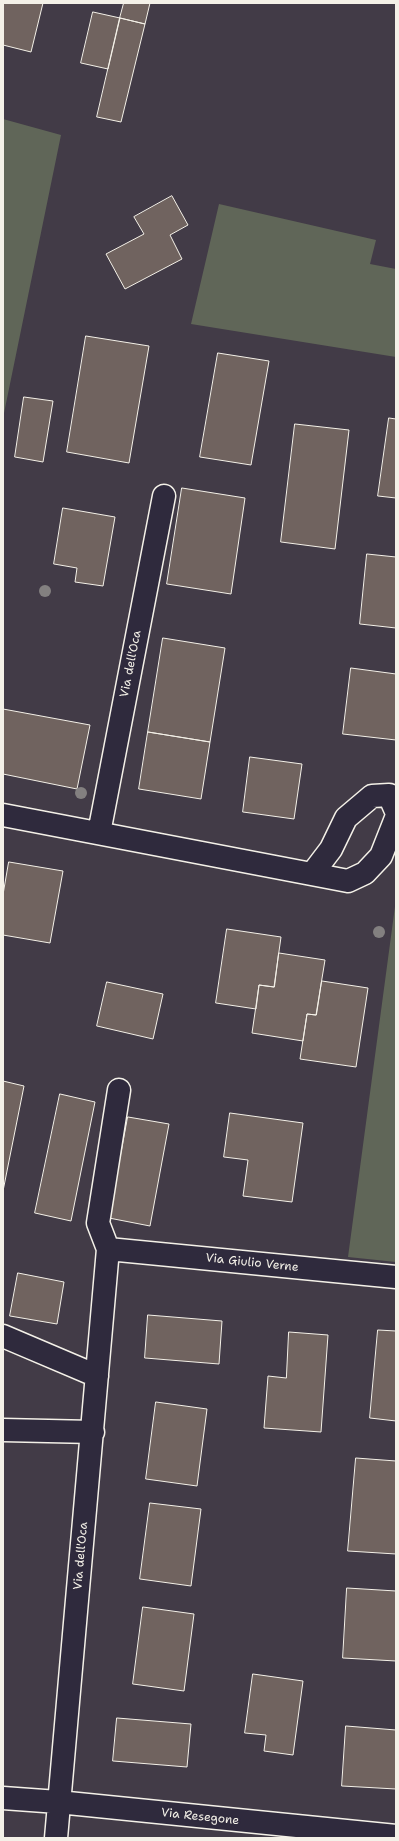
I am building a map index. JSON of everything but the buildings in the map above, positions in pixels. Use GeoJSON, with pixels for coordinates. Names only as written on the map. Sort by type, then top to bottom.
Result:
{"type":"FeatureCollection","features":[{"type":"Feature","properties":{"kind":"street","name":"Via dell'Oca"},"geometry":{"type":"LineString","coordinates":[[99,833],[164,496]]}},
{"type":"Feature","properties":{"kind":"street"},"geometry":{"type":"LineString","coordinates":[[312,874],[331,850],[346,818],[372,796],[394,797]]}},
{"type":"Feature","properties":{"kind":"street"},"geometry":{"type":"LineString","coordinates":[[3,815],[348,881],[365,873],[382,856],[396,818]]}},
{"type":"Feature","properties":{"kind":"street"},"geometry":{"type":"LineString","coordinates":[[3,1336],[97,1376],[108,1250],[98,1223],[119,1090]]}},
{"type":"Feature","properties":{"kind":"street","name":"Via Giulio Verne"},"geometry":{"type":"LineString","coordinates":[[108,1250],[396,1277]]}},
{"type":"Feature","properties":{"kind":"street","name":"Via dell'Oca"},"geometry":{"type":"LineString","coordinates":[[56,1838],[97,1376]]}},
{"type":"Feature","properties":{"kind":"street"},"geometry":{"type":"LineString","coordinates":[[3,1430],[93,1432]]}},
{"type":"Feature","properties":{"kind":"street","name":"Via Resegone"},"geometry":{"type":"LineString","coordinates":[[3,1798],[58,1802],[396,1836]]}},
{"type":"Feature","properties":{"kind":"green space"},"geometry":{"type":"Polygon","coordinates":[[[3,119],[61,135],[3,418],[3,119]]]}},
{"type":"Feature","properties":{"kind":"green space"},"geometry":{"type":"Polygon","coordinates":[[[219,204],[376,240],[370,264],[396,269],[396,357],[191,324],[219,204]]]}},
{"type":"Feature","properties":{"kind":"green space"},"geometry":{"type":"Polygon","coordinates":[[[396,899],[396,1262],[348,1257],[396,899]]]}}]}
